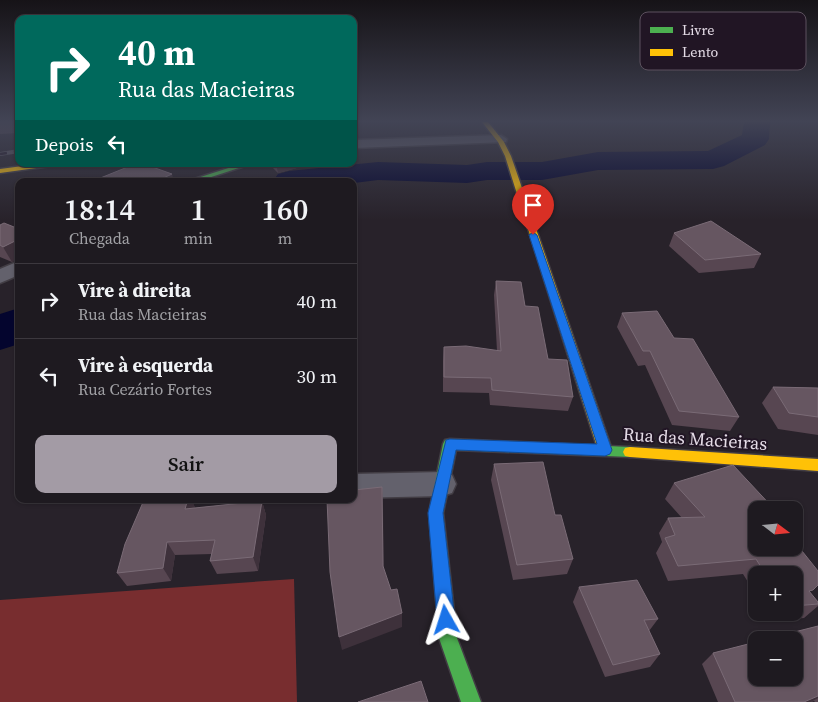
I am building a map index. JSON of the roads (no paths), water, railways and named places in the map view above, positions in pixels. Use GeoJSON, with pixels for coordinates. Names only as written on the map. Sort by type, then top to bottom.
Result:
{"type":"FeatureCollection","features":[{"type":"Feature","properties":{"kind":"street"},"geometry":{"type":"LineString","coordinates":[[508,155],[605,450]]}},
{"type":"Feature","properties":{"kind":"street"},"geometry":{"type":"LineString","coordinates":[[0,164],[15,162]]}},
{"type":"Feature","properties":{"kind":"street"},"geometry":{"type":"LineString","coordinates":[[0,171],[29,167]]}},
{"type":"Feature","properties":{"kind":"street"},"geometry":{"type":"LineString","coordinates":[[202,178],[238,167]]}},
{"type":"Feature","properties":{"kind":"street"},"geometry":{"type":"LineString","coordinates":[[0,277],[15,269]]}},
{"type":"Feature","properties":{"kind":"street","name":"Rua das Macieiras"},"geometry":{"type":"LineString","coordinates":[[442,484],[450,444],[605,450],[818,465]]}},
{"type":"Feature","properties":{"kind":"street"},"geometry":{"type":"LineString","coordinates":[[357,486],[442,484],[436,513],[448,638],[471,702]]}},
{"type":"Feature","properties":{"kind":"waterway"},"geometry":{"type":"LineString","coordinates":[[316,178],[378,171],[467,174],[487,171],[542,171],[598,161],[713,160],[723,155]]}},
{"type":"Feature","properties":{"kind":"waterway"},"geometry":{"type":"LineString","coordinates":[[0,335],[15,325]]}}]}
